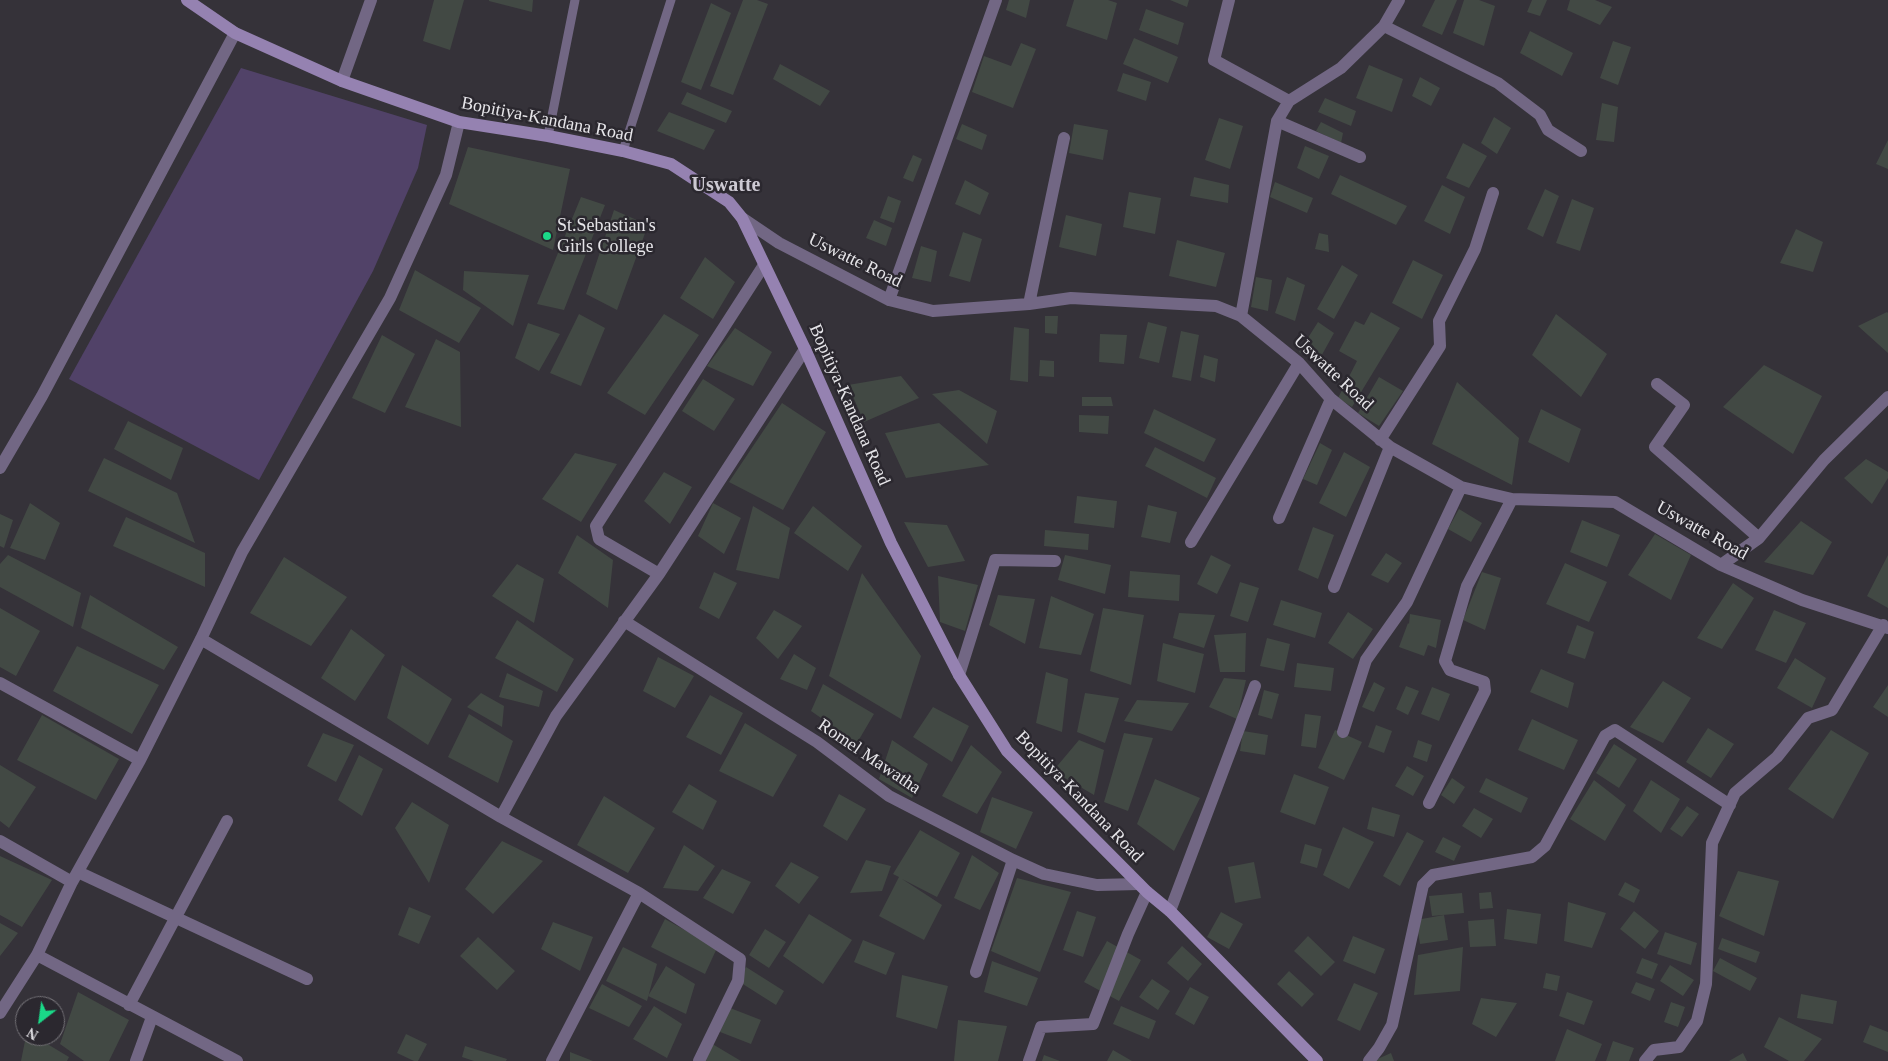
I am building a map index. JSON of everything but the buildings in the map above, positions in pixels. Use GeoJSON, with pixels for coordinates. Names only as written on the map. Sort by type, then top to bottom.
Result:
{"type":"FeatureCollection","features":[{"type":"Feature","properties":{"kind":"street","name":"Bopitiya-Kandana Road"},"geometry":{"type":"LineString","coordinates":[[187,0],[235,33],[342,81],[459,122],[548,136],[671,164],[729,202],[742,218],[805,349],[891,543],[959,675],[1007,752],[1143,888],[1170,911],[1317,1061]]}},
{"type":"Feature","properties":{"kind":"street"},"geometry":{"type":"LineString","coordinates":[[342,81],[371,0]]}},
{"type":"Feature","properties":{"kind":"street"},"geometry":{"type":"LineString","coordinates":[[889,300],[996,0]]}},
{"type":"Feature","properties":{"kind":"street"},"geometry":{"type":"LineString","coordinates":[[1229,0],[1214,60],[1289,101]]}},
{"type":"Feature","properties":{"kind":"street"},"geometry":{"type":"LineString","coordinates":[[1242,316],[1277,122],[1289,101],[1341,68],[1384,26],[1399,0]]}},
{"type":"Feature","properties":{"kind":"street"},"geometry":{"type":"LineString","coordinates":[[1384,26],[1498,83],[1540,115],[1548,130],[1581,152]]}},
{"type":"Feature","properties":{"kind":"street"},"geometry":{"type":"LineString","coordinates":[[0,468],[42,396],[235,33]]}},
{"type":"Feature","properties":{"kind":"street"},"geometry":{"type":"LineString","coordinates":[[0,1013],[37,955],[75,877],[140,760],[242,552],[390,298],[446,175],[459,122]]}},
{"type":"Feature","properties":{"kind":"street"},"geometry":{"type":"LineString","coordinates":[[1277,122],[1360,157]]}},
{"type":"Feature","properties":{"kind":"street"},"geometry":{"type":"LineString","coordinates":[[1029,304],[1064,138]]}},
{"type":"Feature","properties":{"kind":"street"},"geometry":{"type":"LineString","coordinates":[[1334,587],[1385,443],[1440,346],[1439,321],[1475,249],[1493,193]]}},
{"type":"Feature","properties":{"kind":"street","name":"Uswatte Road"},"geometry":{"type":"LineString","coordinates":[[742,218],[779,243],[889,300],[933,312],[1029,304],[1071,298],[1216,306],[1242,316],[1299,363],[1331,399],[1385,443],[1461,487],[1512,499],[1615,502],[1721,565],[1802,600],[1886,627]]}},
{"type":"Feature","properties":{"kind":"street"},"geometry":{"type":"LineString","coordinates":[[659,574],[599,539],[596,526],[764,264]]}},
{"type":"Feature","properties":{"kind":"street"},"geometry":{"type":"LineString","coordinates":[[501,817],[556,716],[659,574],[805,349]]}},
{"type":"Feature","properties":{"kind":"street"},"geometry":{"type":"LineString","coordinates":[[1191,542],[1299,363]]}},
{"type":"Feature","properties":{"kind":"street"},"geometry":{"type":"LineString","coordinates":[[1657,384],[1684,405],[1655,447],[1759,538]]}},
{"type":"Feature","properties":{"kind":"street"},"geometry":{"type":"LineString","coordinates":[[1721,565],[1759,538],[1824,460],[1888,397]]}},
{"type":"Feature","properties":{"kind":"street"},"geometry":{"type":"LineString","coordinates":[[1278,518],[1331,399]]}},
{"type":"Feature","properties":{"kind":"street"},"geometry":{"type":"LineString","coordinates":[[1343,732],[1366,660],[1406,602],[1461,487]]}},
{"type":"Feature","properties":{"kind":"street"},"geometry":{"type":"LineString","coordinates":[[1429,803],[1484,691],[1484,682],[1450,670],[1445,661],[1467,586],[1512,499]]}},
{"type":"Feature","properties":{"kind":"street"},"geometry":{"type":"LineString","coordinates":[[959,675],[995,560],[1055,561]]}},
{"type":"Feature","properties":{"kind":"street","name":"Romel Mawatha"},"geometry":{"type":"LineString","coordinates":[[624,621],[817,742],[889,796],[1013,860],[1044,874],[1097,885],[1143,888]]}},
{"type":"Feature","properties":{"kind":"street"},"geometry":{"type":"LineString","coordinates":[[1645,1061],[1654,1050],[1680,1047],[1697,1022],[1706,984],[1712,843],[1735,793],[1777,757],[1808,718],[1832,710],[1886,627]]}},
{"type":"Feature","properties":{"kind":"street"},"geometry":{"type":"LineString","coordinates":[[201,639],[501,817],[639,893],[740,959],[738,981],[699,1061]]}},
{"type":"Feature","properties":{"kind":"street"},"geometry":{"type":"LineString","coordinates":[[0,683],[140,760]]}},
{"type":"Feature","properties":{"kind":"street"},"geometry":{"type":"LineString","coordinates":[[1170,911],[1255,686]]}},
{"type":"Feature","properties":{"kind":"street"},"geometry":{"type":"LineString","coordinates":[[1369,1061],[1379,1048],[1392,1024],[1423,885],[1433,875],[1532,857],[1545,846],[1605,736],[1616,730],[1730,805]]}},
{"type":"Feature","properties":{"kind":"street"},"geometry":{"type":"LineString","coordinates":[[129,1005],[227,821]]}},
{"type":"Feature","properties":{"kind":"street"},"geometry":{"type":"LineString","coordinates":[[0,842],[75,877],[176,918],[307,979]]}},
{"type":"Feature","properties":{"kind":"street"},"geometry":{"type":"LineString","coordinates":[[976,972],[1013,860]]}},
{"type":"Feature","properties":{"kind":"street"},"geometry":{"type":"LineString","coordinates":[[1029,1061],[1041,1027],[1093,1024],[1128,934],[1143,888]]}},
{"type":"Feature","properties":{"kind":"street"},"geometry":{"type":"LineString","coordinates":[[552,1061],[639,893]]}},
{"type":"Feature","properties":{"kind":"street"},"geometry":{"type":"LineString","coordinates":[[37,955],[237,1061]]}},
{"type":"Feature","properties":{"kind":"street"},"geometry":{"type":"LineString","coordinates":[[136,1061],[152,1017]]}},
{"type":"Feature","properties":{"kind":"lane"},"geometry":{"type":"LineString","coordinates":[[548,136],[575,0]]}},
{"type":"Feature","properties":{"kind":"lane"},"geometry":{"type":"LineString","coordinates":[[623,152],[671,0]]}},
{"type":"Feature","properties":{"kind":"shaded area"},"geometry":{"type":"Polygon","coordinates":[[[241,68],[427,125],[418,168],[373,271],[259,480],[69,379],[241,68]]]}},
{"type":"Feature","properties":{"kind":"place","name":"St.Sebastian's Girls College"},"geometry":{"type":"Point","coordinates":[547,236]}},
{"type":"Feature","properties":{"kind":"district","name":"Uswatte"},"geometry":{"type":"Point","coordinates":[726,186]}}]}
